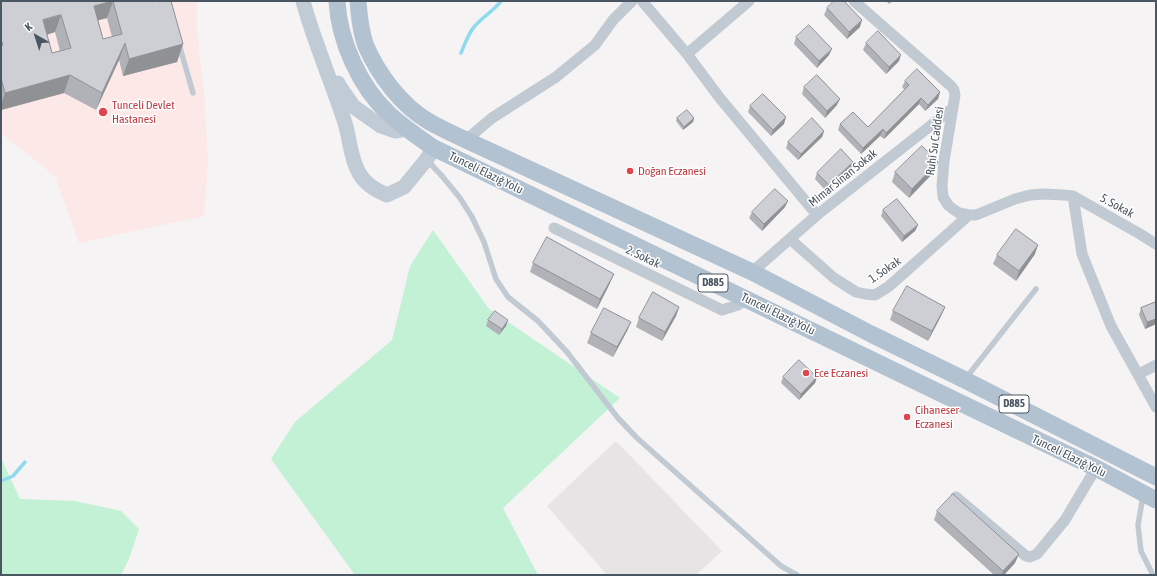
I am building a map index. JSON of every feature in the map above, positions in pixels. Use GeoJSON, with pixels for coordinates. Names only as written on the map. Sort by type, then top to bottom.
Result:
{"type":"FeatureCollection","features":[{"type":"Feature","properties":{"kind":"main road","name":"Tunceli Elazığ Yolu"},"geometry":{"type":"LineString","coordinates":[[337,1],[342,34],[348,52],[359,74],[378,101],[430,154],[746,299],[1096,468],[1150,497]]}},
{"type":"Feature","properties":{"kind":"main road","name":"Tunceli Elazığ Yolu"},"geometry":{"type":"LineString","coordinates":[[358,1],[361,27],[366,45],[377,66],[389,85],[406,104],[426,120],[466,140],[752,272],[871,334],[1156,477]]}},
{"type":"Feature","properties":{"kind":"street"},"geometry":{"type":"LineString","coordinates":[[303,1],[307,17],[344,121],[352,158],[359,173],[371,188],[387,195],[404,187],[430,154]]}},
{"type":"Feature","properties":{"kind":"street"},"geometry":{"type":"LineString","coordinates":[[311,1],[325,47],[340,87],[354,108],[381,126],[395,131],[406,129]]}},
{"type":"Feature","properties":{"kind":"street"},"geometry":{"type":"LineString","coordinates":[[466,140],[492,118],[556,77],[595,45],[613,20],[632,1]]}},
{"type":"Feature","properties":{"kind":"street"},"geometry":{"type":"LineString","coordinates":[[642,1],[687,54],[718,97],[817,215]]}},
{"type":"Feature","properties":{"kind":"street"},"geometry":{"type":"LineString","coordinates":[[687,54],[749,1]]}},
{"type":"Feature","properties":{"kind":"street","name":"Ruhi Su Caddesi"},"geometry":{"type":"LineString","coordinates":[[854,1],[954,90],[955,95],[944,161],[942,186],[943,197],[948,205],[953,209],[960,213],[969,215]]}},
{"type":"Feature","properties":{"kind":"street","name":"Mimar Sinan Sokak"},"geometry":{"type":"LineString","coordinates":[[752,272],[817,215],[953,108]]}},
{"type":"Feature","properties":{"kind":"street"},"geometry":{"type":"LineString","coordinates":[[969,215],[976,215],[1015,199],[1030,195],[1043,194],[1069,196],[1082,254],[1111,326],[1156,407]]}},
{"type":"Feature","properties":{"kind":"street","name":"5. Sokak"},"geometry":{"type":"LineString","coordinates":[[1069,196],[1156,244]]}},
{"type":"Feature","properties":{"kind":"street","name":"1. Sokak"},"geometry":{"type":"LineString","coordinates":[[790,239],[834,278],[856,292],[874,294],[888,287],[969,215]]}},
{"type":"Feature","properties":{"kind":"street","name":"2. Sokak"},"geometry":{"type":"LineString","coordinates":[[554,228],[722,310],[738,305],[746,299]]}},
{"type":"Feature","properties":{"kind":"street"},"geometry":{"type":"LineString","coordinates":[[1139,374],[1156,365]]}},
{"type":"Feature","properties":{"kind":"street"},"geometry":{"type":"LineString","coordinates":[[956,498],[1026,556],[1030,557],[1036,554],[1065,520],[1096,468]]}},
{"type":"Feature","properties":{"kind":"lane"},"geometry":{"type":"LineString","coordinates":[[178,40],[193,93]]}},
{"type":"Feature","properties":{"kind":"lane"},"geometry":{"type":"LineString","coordinates":[[430,154],[442,176],[456,192],[472,217],[484,242],[496,279],[508,297],[538,321],[562,347],[618,418],[637,438],[781,566],[797,575]]}},
{"type":"Feature","properties":{"kind":"lane"},"geometry":{"type":"LineString","coordinates":[[964,380],[1036,289]]}},
{"type":"Feature","properties":{"kind":"lane"},"geometry":{"type":"LineString","coordinates":[[1150,497],[1138,525],[1141,551],[1153,575]]}},
{"type":"Feature","properties":{"kind":"shaded area","name":"Tunceli Devlet Hastanesi"},"geometry":{"type":"Polygon","coordinates":[[[1,1],[197,1],[197,31],[204,92],[208,162],[204,216],[79,243],[55,176],[1,133],[1,1]]]}},
{"type":"Feature","properties":{"kind":"shaded area"},"geometry":{"type":"Polygon","coordinates":[[[616,441],[722,551],[696,575],[607,575],[547,506],[616,441]]]}},
{"type":"Feature","properties":{"kind":"green space"},"geometry":{"type":"Polygon","coordinates":[[[433,230],[489,309],[620,398],[503,508],[538,575],[355,575],[271,459],[295,422],[392,340],[410,266],[433,230]]]}},
{"type":"Feature","properties":{"kind":"green space"},"geometry":{"type":"Polygon","coordinates":[[[1,458],[20,499],[75,501],[121,511],[139,529],[129,559],[121,575],[1,575],[1,458]]]}},
{"type":"Feature","properties":{"kind":"building"},"geometry":{"type":"Polygon","coordinates":[[[1,1],[113,1],[159,1],[159,2],[171,1],[183,44],[129,59],[125,43],[102,93],[70,75],[5,93],[1,78],[1,46],[3,45],[1,39],[1,1]],[[113,1],[94,6],[103,39],[122,34],[113,1]],[[61,15],[43,20],[52,53],[71,48],[61,15]]]}},
{"type":"Feature","properties":{"kind":"building"},"geometry":{"type":"Polygon","coordinates":[[[834,1],[844,1],[862,20],[849,32],[827,8],[834,1]]]}},
{"type":"Feature","properties":{"kind":"building"},"geometry":{"type":"Polygon","coordinates":[[[809,25],[832,49],[819,61],[796,37],[809,25]]]}},
{"type":"Feature","properties":{"kind":"building"},"geometry":{"type":"Polygon","coordinates":[[[878,31],[901,55],[889,67],[866,43],[878,31]]]}},
{"type":"Feature","properties":{"kind":"building"},"geometry":{"type":"Polygon","coordinates":[[[917,69],[940,92],[928,105],[921,98],[886,133],[883,129],[863,148],[840,124],[853,112],[868,127],[909,85],[905,81],[917,69]]]}},
{"type":"Feature","properties":{"kind":"building"},"geometry":{"type":"Polygon","coordinates":[[[817,75],[840,99],[827,111],[804,87],[817,75]]]}},
{"type":"Feature","properties":{"kind":"building"},"geometry":{"type":"Polygon","coordinates":[[[763,94],[786,117],[773,130],[750,106],[763,94]]]}},
{"type":"Feature","properties":{"kind":"building"},"geometry":{"type":"Polygon","coordinates":[[[687,110],[694,118],[684,127],[677,118],[687,110]]]}},
{"type":"Feature","properties":{"kind":"building"},"geometry":{"type":"Polygon","coordinates":[[[812,118],[824,131],[801,154],[788,142],[812,118]]]}},
{"type":"Feature","properties":{"kind":"building"},"geometry":{"type":"Polygon","coordinates":[[[922,146],[938,162],[912,189],[895,172],[922,146]]]}},
{"type":"Feature","properties":{"kind":"building"},"geometry":{"type":"Polygon","coordinates":[[[841,149],[853,162],[829,185],[817,173],[841,149]]]}},
{"type":"Feature","properties":{"kind":"building"},"geometry":{"type":"Polygon","coordinates":[[[775,189],[788,201],[764,224],[752,212],[775,189]]]}},
{"type":"Feature","properties":{"kind":"building"},"geometry":{"type":"Polygon","coordinates":[[[897,199],[918,225],[904,236],[883,210],[897,199]]]}},
{"type":"Feature","properties":{"kind":"building"},"geometry":{"type":"Polygon","coordinates":[[[1016,229],[1038,245],[1019,271],[997,255],[1016,229]]]}},
{"type":"Feature","properties":{"kind":"building"},"geometry":{"type":"Polygon","coordinates":[[[547,237],[614,274],[600,299],[533,263],[547,237]]]}},
{"type":"Feature","properties":{"kind":"building"},"geometry":{"type":"Polygon","coordinates":[[[907,286],[945,307],[932,331],[893,311],[907,286]]]}},
{"type":"Feature","properties":{"kind":"building"},"geometry":{"type":"Polygon","coordinates":[[[653,292],[679,307],[665,332],[639,318],[653,292]]]}},
{"type":"Feature","properties":{"kind":"building"},"geometry":{"type":"Polygon","coordinates":[[[1156,302],[1156,319],[1147,322],[1141,308],[1156,302]]]}},
{"type":"Feature","properties":{"kind":"building"},"geometry":{"type":"Polygon","coordinates":[[[604,308],[631,322],[617,347],[591,333],[604,308]]]}},
{"type":"Feature","properties":{"kind":"building"},"geometry":{"type":"Polygon","coordinates":[[[495,311],[508,320],[502,329],[488,320],[495,311]]]}},
{"type":"Feature","properties":{"kind":"building"},"geometry":{"type":"Polygon","coordinates":[[[799,360],[817,377],[801,394],[783,377],[799,360]]]}},
{"type":"Feature","properties":{"kind":"building"},"geometry":{"type":"Polygon","coordinates":[[[953,494],[1019,554],[1003,571],[937,511],[953,494]]]}},
{"type":"Feature","properties":{"kind":"waterway"},"geometry":{"type":"LineString","coordinates":[[461,53],[468,36],[474,27],[501,1]]}},
{"type":"Feature","properties":{"kind":"waterway"},"geometry":{"type":"LineString","coordinates":[[1,481],[13,476],[25,462]]}},
{"type":"Feature","properties":{"kind":"place","name":"Tunceli Devlet Hastanesi"},"geometry":{"type":"Point","coordinates":[103,112]}},
{"type":"Feature","properties":{"kind":"place","name":"Doğan Eczanesi"},"geometry":{"type":"Point","coordinates":[630,171]}},
{"type":"Feature","properties":{"kind":"place","name":"Ece Eczanesi"},"geometry":{"type":"Point","coordinates":[806,373]}},
{"type":"Feature","properties":{"kind":"place","name":"Cihaneser Eczanesi"},"geometry":{"type":"Point","coordinates":[907,417]}}]}
